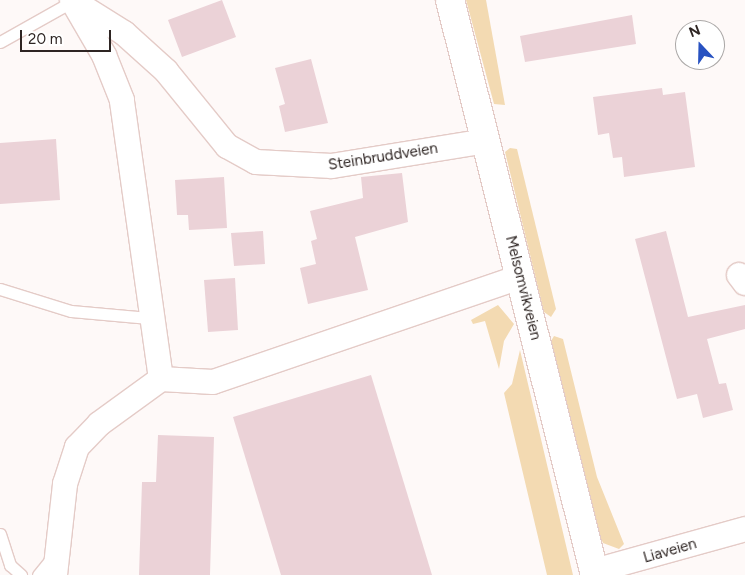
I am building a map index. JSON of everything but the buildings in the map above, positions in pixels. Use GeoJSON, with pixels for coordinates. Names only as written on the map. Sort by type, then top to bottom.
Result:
{"type":"FeatureCollection","features":[{"type":"Feature","properties":{"kind":"main road","name":"Melsomvikveien"},"geometry":{"type":"LineString","coordinates":[[450,0],[594,573]]}},
{"type":"Feature","properties":{"kind":"street","name":"Steinbruddveien"},"geometry":{"type":"LineString","coordinates":[[72,1],[124,33],[166,71],[227,146],[256,162],[332,166],[486,141]]}},
{"type":"Feature","properties":{"kind":"street"},"geometry":{"type":"LineString","coordinates":[[72,1],[104,55],[122,100],[138,201],[149,318],[161,379]]}},
{"type":"Feature","properties":{"kind":"street"},"geometry":{"type":"LineString","coordinates":[[55,564],[65,484],[77,447],[99,424],[161,379],[213,382],[519,277]]}},
{"type":"Feature","properties":{"kind":"street","name":"Liaveien"},"geometry":{"type":"LineString","coordinates":[[594,573],[745,529]]}},
{"type":"Feature","properties":{"kind":"lane"},"geometry":{"type":"LineString","coordinates":[[0,42],[72,1]]}},
{"type":"Feature","properties":{"kind":"lane"},"geometry":{"type":"LineString","coordinates":[[0,289],[71,311],[149,318]]}},
{"type":"Feature","properties":{"kind":"lane"},"geometry":{"type":"LineString","coordinates":[[0,534],[8,561],[21,575]]}},
{"type":"Feature","properties":{"kind":"lane"},"geometry":{"type":"LineString","coordinates":[[38,575],[55,564]]}},
{"type":"Feature","properties":{"kind":"shaded area"},"geometry":{"type":"Polygon","coordinates":[[[466,0],[486,0],[505,105],[494,104],[466,0]]]}},
{"type":"Feature","properties":{"kind":"shaded area"},"geometry":{"type":"Polygon","coordinates":[[[510,148],[517,149],[556,309],[551,317],[544,312],[505,152],[510,148]]]}},
{"type":"Feature","properties":{"kind":"shaded area"},"geometry":{"type":"Polygon","coordinates":[[[498,305],[514,324],[504,341],[499,369],[485,321],[473,324],[471,320],[498,305]]]}},
{"type":"Feature","properties":{"kind":"shaded area"},"geometry":{"type":"Polygon","coordinates":[[[554,336],[563,339],[597,477],[624,544],[619,549],[603,543],[598,532],[551,341],[554,336]]]}},
{"type":"Feature","properties":{"kind":"shaded area"},"geometry":{"type":"Polygon","coordinates":[[[520,350],[573,575],[547,575],[504,393],[512,384],[520,350]]]}}]}
